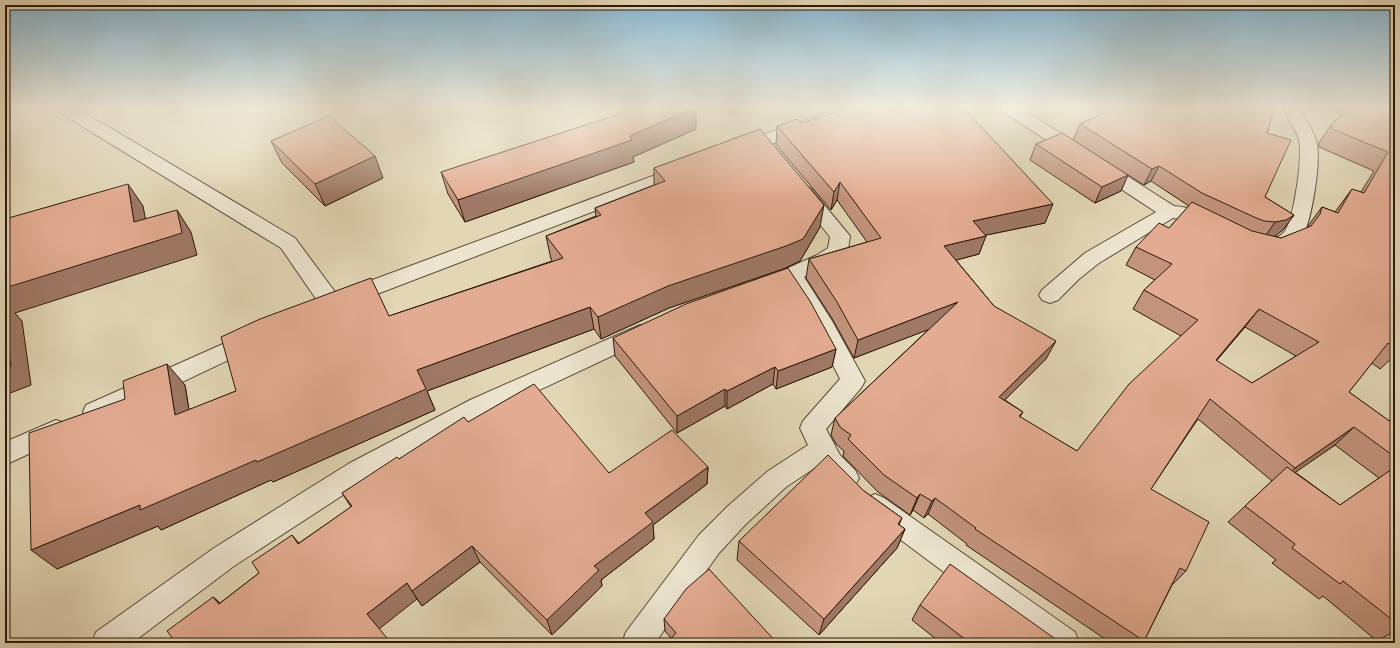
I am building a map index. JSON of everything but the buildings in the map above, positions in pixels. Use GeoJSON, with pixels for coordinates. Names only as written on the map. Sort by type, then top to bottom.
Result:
{"type":"FeatureCollection","features":[{"type":"Feature","properties":{"kind":"street"},"geometry":{"type":"LineString","coordinates":[[113,137],[288,243],[323,307],[702,164]]}},
{"type":"Feature","properties":{"kind":"street"},"geometry":{"type":"LineString","coordinates":[[724,156],[775,137]]}},
{"type":"Feature","properties":{"kind":"street"},"geometry":{"type":"LineString","coordinates":[[1055,137],[1170,212],[1185,213],[1228,233]]}},
{"type":"Feature","properties":{"kind":"street"},"geometry":{"type":"LineString","coordinates":[[1254,245],[1267,248],[1289,239],[1295,232],[1310,167],[1308,140],[1306,137]]}},
{"type":"Feature","properties":{"kind":"street"},"geometry":{"type":"LineString","coordinates":[[762,142],[777,160]]}},
{"type":"Feature","properties":{"kind":"street"},"geometry":{"type":"LineString","coordinates":[[792,177],[840,236],[837,251],[824,260],[780,279],[806,294],[825,326],[853,382],[812,428],[831,463],[868,501],[1064,643]]}},
{"type":"Feature","properties":{"kind":"street"},"geometry":{"type":"LineString","coordinates":[[1050,295],[1072,274],[1092,258],[1170,212]]}},
{"type":"Feature","properties":{"kind":"street"},"geometry":{"type":"LineString","coordinates":[[107,643],[224,557],[357,472],[479,407],[657,325]]}},
{"type":"Feature","properties":{"kind":"street"},"geometry":{"type":"LineString","coordinates":[[5,454],[273,330]]}},
{"type":"Feature","properties":{"kind":"street"},"geometry":{"type":"LineString","coordinates":[[637,643],[709,544],[737,515],[777,479],[823,449]]}}]}
